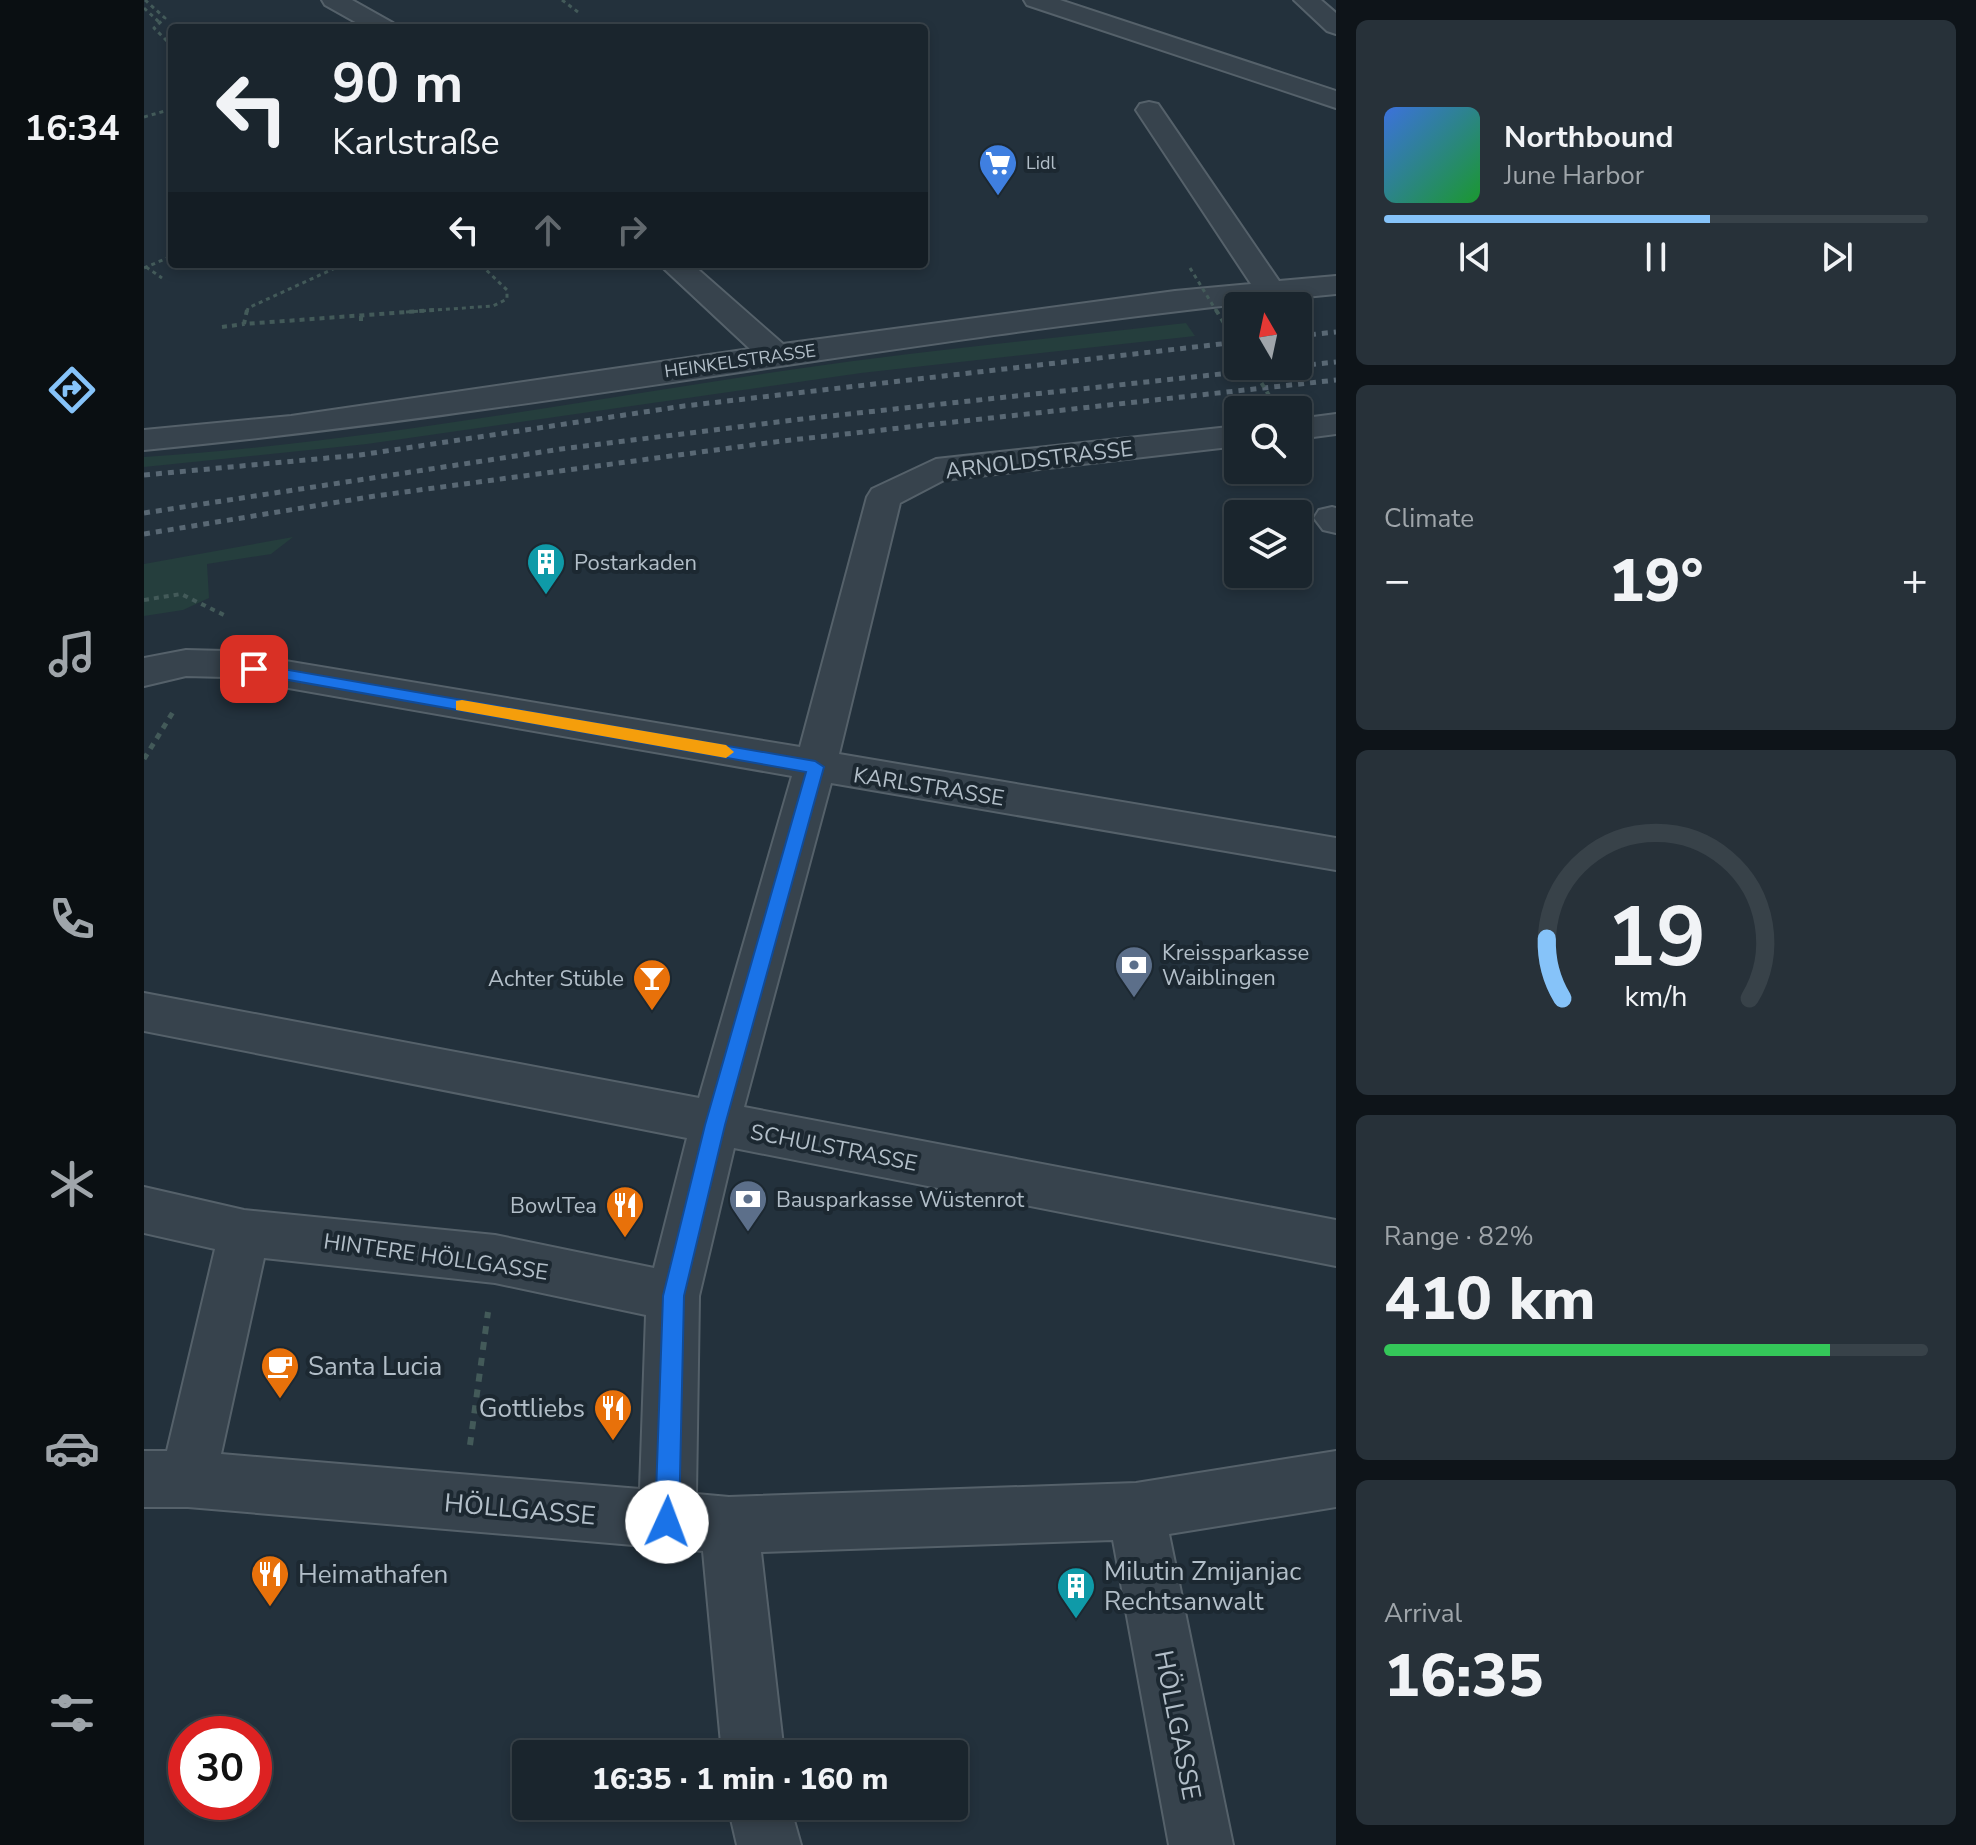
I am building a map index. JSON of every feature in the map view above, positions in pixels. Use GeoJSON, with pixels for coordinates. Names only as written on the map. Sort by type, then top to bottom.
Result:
{"type":"FeatureCollection","features":[{"type":"Feature","properties":{"kind":"street"},"geometry":{"type":"LineString","coordinates":[[334,0],[377,24]]}},
{"type":"Feature","properties":{"kind":"street"},"geometry":{"type":"LineString","coordinates":[[1036,0],[1336,100]]}},
{"type":"Feature","properties":{"kind":"street"},"geometry":{"type":"LineString","coordinates":[[1306,0],[1336,26]]}},
{"type":"Feature","properties":{"kind":"street"},"geometry":{"type":"LineString","coordinates":[[1149,110],[1270,290]]}},
{"type":"Feature","properties":{"kind":"street"},"geometry":{"type":"LineString","coordinates":[[678,268],[776,355]]}},
{"type":"Feature","properties":{"kind":"street","name":"HEINKELSTRASSE"},"geometry":{"type":"LineString","coordinates":[[144,440],[291,426],[1175,300],[1336,285]]}},
{"type":"Feature","properties":{"kind":"street"},"geometry":{"type":"LineString","coordinates":[[1312,427],[1336,424]]}},
{"type":"Feature","properties":{"kind":"street","name":"ARNOLDSTRASSE"},"geometry":{"type":"LineString","coordinates":[[667,1522],[673,1296],[715,1125],[815,767],[854,557],[884,497],[936,470],[1224,438]]}},
{"type":"Feature","properties":{"kind":"street","name":"KARLSTRASSE"},"geometry":{"type":"LineString","coordinates":[[144,672],[186,663],[225,664],[1336,854]]}},
{"type":"Feature","properties":{"kind":"street","name":"SCHULSTRASSE"},"geometry":{"type":"LineString","coordinates":[[144,1012],[1336,1243]]}},
{"type":"Feature","properties":{"kind":"street","name":"HINTERE HÖLLGASSE"},"geometry":{"type":"LineString","coordinates":[[144,1210],[244,1233],[495,1259],[673,1296]]}},
{"type":"Feature","properties":{"kind":"street"},"geometry":{"type":"LineString","coordinates":[[166,1479],[244,1233]]}},
{"type":"Feature","properties":{"kind":"street","name":"HÖLLGASSE"},"geometry":{"type":"LineString","coordinates":[[166,1479],[729,1525],[1136,1511],[1336,1479]]}},
{"type":"Feature","properties":{"kind":"street","name":"HÖLLGASSE"},"geometry":{"type":"LineString","coordinates":[[1136,1511],[1201,1845]]}},
{"type":"Feature","properties":{"kind":"street"},"geometry":{"type":"LineString","coordinates":[[729,1525],[752,1740]]}},
{"type":"Feature","properties":{"kind":"street"},"geometry":{"type":"LineString","coordinates":[[763,1820],[769,1845]]}},
{"type":"Feature","properties":{"kind":"path"},"geometry":{"type":"LineString","coordinates":[[145,0],[165,18],[154,28],[168,42]]}},
{"type":"Feature","properties":{"kind":"path"},"geometry":{"type":"LineString","coordinates":[[562,0],[578,12]]}},
{"type":"Feature","properties":{"kind":"path"},"geometry":{"type":"LineString","coordinates":[[144,8],[160,23]]}},
{"type":"Feature","properties":{"kind":"path"},"geometry":{"type":"LineString","coordinates":[[144,117],[168,110]]}},
{"type":"Feature","properties":{"kind":"path"},"geometry":{"type":"LineString","coordinates":[[145,267],[168,258]]}},
{"type":"Feature","properties":{"kind":"path"},"geometry":{"type":"LineString","coordinates":[[145,267],[162,278]]}},
{"type":"Feature","properties":{"kind":"path"},"geometry":{"type":"LineString","coordinates":[[244,324],[248,308],[335,268]]}},
{"type":"Feature","properties":{"kind":"path"},"geometry":{"type":"LineString","coordinates":[[222,327],[493,306],[507,299],[507,290],[484,268]]}},
{"type":"Feature","properties":{"kind":"path"},"geometry":{"type":"LineString","coordinates":[[1190,268],[1224,323]]}},
{"type":"Feature","properties":{"kind":"path"},"geometry":{"type":"LineString","coordinates":[[361,316],[361,324]]}},
{"type":"Feature","properties":{"kind":"path"},"geometry":{"type":"LineString","coordinates":[[181,594],[224,615],[181,596],[144,602],[181,594]]}},
{"type":"Feature","properties":{"kind":"path"},"geometry":{"type":"LineString","coordinates":[[144,759],[174,711]]}},
{"type":"Feature","properties":{"kind":"path"},"geometry":{"type":"LineString","coordinates":[[462,1504],[495,1259]]}},
{"type":"Feature","properties":{"kind":"green space"},"geometry":{"type":"Polygon","coordinates":[[[1186,323],[1195,336],[861,373],[367,444],[144,467],[144,457],[308,442],[845,362],[1186,323]]]}},
{"type":"Feature","properties":{"kind":"green space"},"geometry":{"type":"Polygon","coordinates":[[[293,537],[271,554],[207,564],[209,598],[183,610],[144,616],[144,564],[293,537]]]}},
{"type":"Feature","properties":{"kind":"railway"},"geometry":{"type":"LineString","coordinates":[[1312,335],[1336,332]]}},
{"type":"Feature","properties":{"kind":"railway"},"geometry":{"type":"LineString","coordinates":[[144,475],[360,455],[684,406],[1224,344]]}},
{"type":"Feature","properties":{"kind":"railway"},"geometry":{"type":"LineString","coordinates":[[1312,365],[1336,362]]}},
{"type":"Feature","properties":{"kind":"railway"},"geometry":{"type":"LineString","coordinates":[[144,513],[561,449],[802,419],[1224,374]]}},
{"type":"Feature","properties":{"kind":"railway"},"geometry":{"type":"LineString","coordinates":[[144,534],[375,496],[782,441],[1336,380]]}},
{"type":"Feature","properties":{"kind":"slow traffic"},"geometry":{"type":"LineString","coordinates":[[462,706],[726,752]]}},
{"type":"Feature","properties":{"kind":"place","name":"Lidl"},"geometry":{"type":"Point","coordinates":[998,197]}},
{"type":"Feature","properties":{"kind":"place","name":"Postarkaden"},"geometry":{"type":"Point","coordinates":[546,596]}},
{"type":"Feature","properties":{"kind":"place","name":"Kreissparkasse Waiblingen"},"geometry":{"type":"Point","coordinates":[1134,999]}},
{"type":"Feature","properties":{"kind":"place","name":"Achter Stüble"},"geometry":{"type":"Point","coordinates":[652,1012]}},
{"type":"Feature","properties":{"kind":"place","name":"Bausparkasse Wüstenrot"},"geometry":{"type":"Point","coordinates":[748,1233]}},
{"type":"Feature","properties":{"kind":"place","name":"BowlTea"},"geometry":{"type":"Point","coordinates":[625,1239]}},
{"type":"Feature","properties":{"kind":"place","name":"Santa Lucia"},"geometry":{"type":"Point","coordinates":[280,1400]}},
{"type":"Feature","properties":{"kind":"place","name":"Gottliebs"},"geometry":{"type":"Point","coordinates":[613,1442]}},
{"type":"Feature","properties":{"kind":"place","name":"Heimathafen"},"geometry":{"type":"Point","coordinates":[270,1608]}},
{"type":"Feature","properties":{"kind":"place","name":"Milutin Zmijanjac Rechtsanwalt"},"geometry":{"type":"Point","coordinates":[1076,1620]}},
{"type":"Feature","properties":{"kind":"route"},"geometry":{"type":"LineString","coordinates":[[254,669],[815,767],[715,1125],[673,1296],[667,1522]]}}]}
